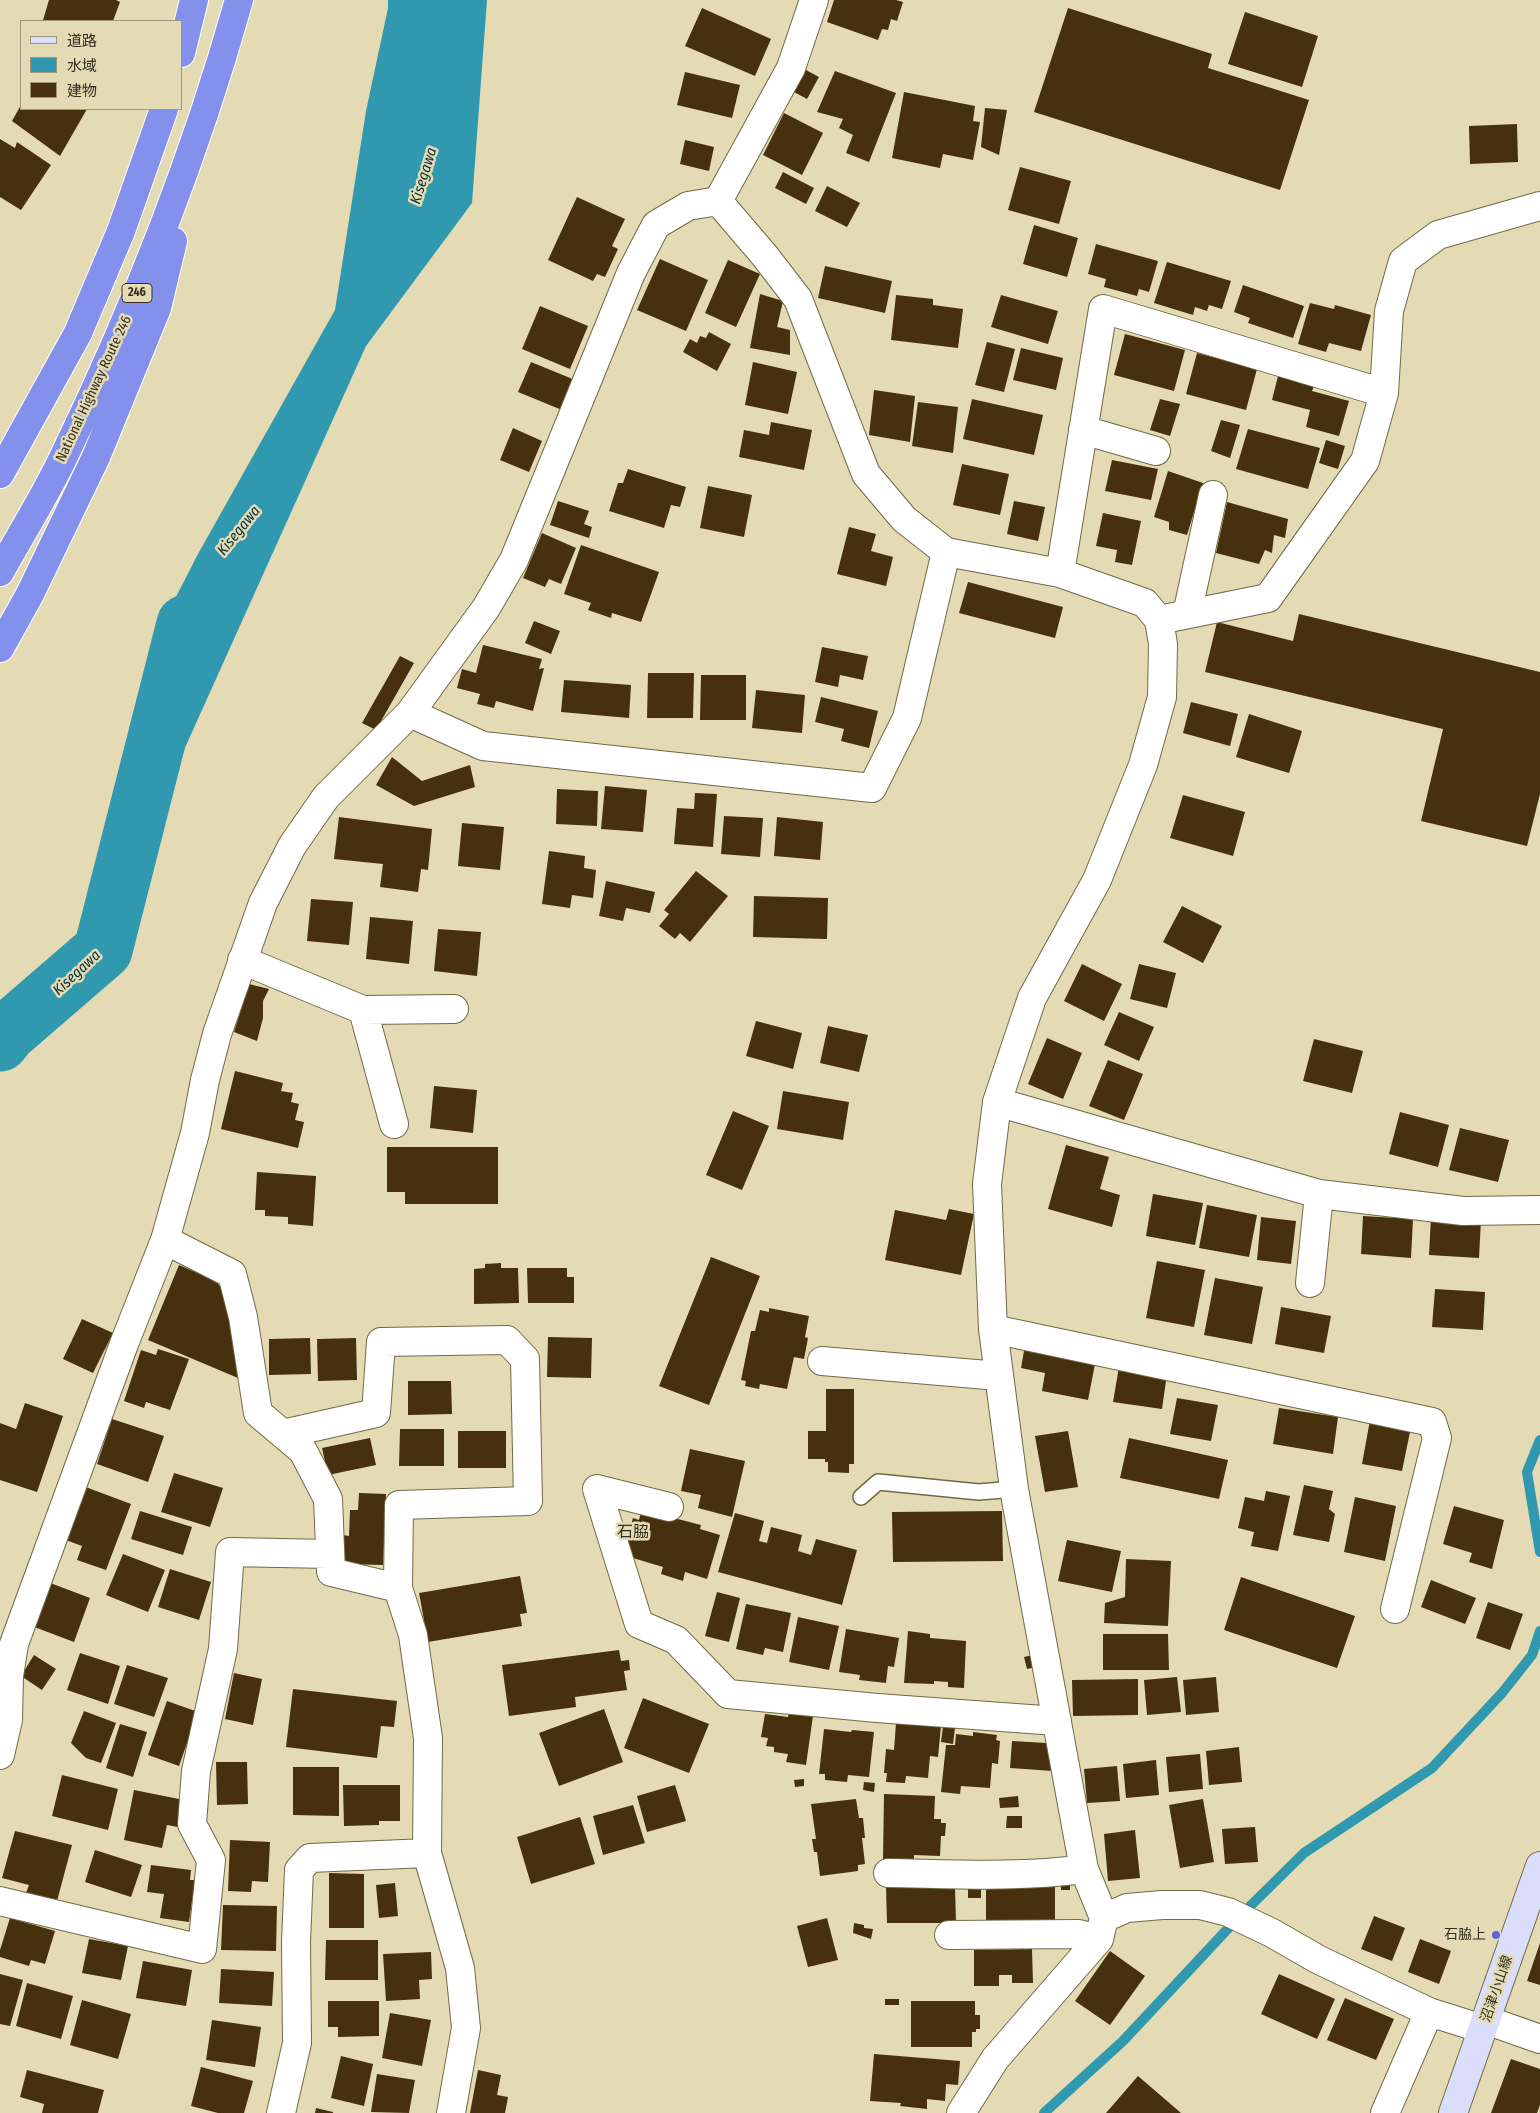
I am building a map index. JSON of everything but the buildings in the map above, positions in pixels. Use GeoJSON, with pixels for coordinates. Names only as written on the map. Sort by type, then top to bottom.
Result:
{"type":"FeatureCollection","features":[{"type":"Feature","properties":{"kind":"highway"},"geometry":{"type":"LineString","coordinates":[[182,49],[194,0]]}},
{"type":"Feature","properties":{"kind":"highway","name":"National Highway Route 246"},"geometry":{"type":"LineString","coordinates":[[0,572],[64,457],[139,290],[200,130],[239,0]]}},
{"type":"Feature","properties":{"kind":"highway"},"geometry":{"type":"LineString","coordinates":[[0,474],[78,333],[121,231],[164,110]]}},
{"type":"Feature","properties":{"kind":"highway"},"geometry":{"type":"LineString","coordinates":[[0,648],[30,594],[96,457],[157,308],[200,130]]}},
{"type":"Feature","properties":{"kind":"highway"},"geometry":{"type":"LineString","coordinates":[[0,454],[29,420]]}},
{"type":"Feature","properties":{"kind":"main road","name":"沼津小山線"},"geometry":{"type":"LineString","coordinates":[[1453,2113],[1540,1866]]}},
{"type":"Feature","properties":{"kind":"street"},"geometry":{"type":"LineString","coordinates":[[718,201],[791,68],[814,0]]}},
{"type":"Feature","properties":{"kind":"street"},"geometry":{"type":"LineString","coordinates":[[718,201],[765,256],[798,300],[866,474],[904,519],[946,552],[1060,574],[1145,603],[1159,620],[1163,644],[1162,697],[1143,765],[1098,880],[1032,998],[997,1102],[986,1184],[993,1329],[1014,1488],[1084,1868],[1101,1928]]}},
{"type":"Feature","properties":{"kind":"street"},"geometry":{"type":"LineString","coordinates":[[0,1755],[8,1720],[4,1676],[124,1344],[165,1240],[195,1133],[205,1080],[217,1034],[263,903],[292,846],[326,797],[410,713],[486,608],[514,560],[631,273],[656,225],[688,206],[718,201]]}},
{"type":"Feature","properties":{"kind":"street"},"geometry":{"type":"LineString","coordinates":[[1159,620],[1268,598],[1365,461],[1384,393],[1389,311],[1403,261],[1438,236],[1540,206]]}},
{"type":"Feature","properties":{"kind":"street"},"geometry":{"type":"LineString","coordinates":[[1060,574],[1103,309],[1384,393]]}},
{"type":"Feature","properties":{"kind":"street"},"geometry":{"type":"LineString","coordinates":[[1083,430],[1156,451]]}},
{"type":"Feature","properties":{"kind":"street"},"geometry":{"type":"LineString","coordinates":[[1187,614],[1213,495]]}},
{"type":"Feature","properties":{"kind":"street"},"geometry":{"type":"LineString","coordinates":[[410,713],[483,746],[872,788],[908,718],[946,552]]}},
{"type":"Feature","properties":{"kind":"street"},"geometry":{"type":"LineString","coordinates":[[242,960],[363,1010],[454,1009]]}},
{"type":"Feature","properties":{"kind":"street"},"geometry":{"type":"LineString","coordinates":[[363,1010],[394,1124]]}},
{"type":"Feature","properties":{"kind":"street"},"geometry":{"type":"LineString","coordinates":[[997,1102],[1319,1194],[1463,1211],[1540,1210]]}},
{"type":"Feature","properties":{"kind":"street"},"geometry":{"type":"LineString","coordinates":[[1310,1283],[1319,1194]]}},
{"type":"Feature","properties":{"kind":"street"},"geometry":{"type":"LineString","coordinates":[[165,1240],[232,1274],[243,1317],[258,1413],[303,1451],[328,1499],[331,1572],[398,1588]]}},
{"type":"Feature","properties":{"kind":"street"},"geometry":{"type":"LineString","coordinates":[[993,1329],[1432,1422],[1437,1438],[1395,1609]]}},
{"type":"Feature","properties":{"kind":"street"},"geometry":{"type":"LineString","coordinates":[[283,1434],[376,1413],[381,1342],[507,1340],[525,1359],[528,1501],[399,1505],[398,1588],[413,1636],[428,1738],[427,1853],[460,1968],[466,2028],[451,2113]]}},
{"type":"Feature","properties":{"kind":"street"},"geometry":{"type":"LineString","coordinates":[[822,1362],[999,1376]]}},
{"type":"Feature","properties":{"kind":"street"},"geometry":{"type":"LineString","coordinates":[[669,1507],[597,1489],[639,1624],[676,1640],[728,1694],[876,1708],[1057,1720]]}},
{"type":"Feature","properties":{"kind":"street"},"geometry":{"type":"LineString","coordinates":[[0,1901],[202,1949],[211,1860],[192,1824],[196,1771],[222,1650],[230,1552],[330,1554]]}},
{"type":"Feature","properties":{"kind":"street"},"geometry":{"type":"LineString","coordinates":[[281,2113],[297,2044],[298,1870],[310,1858],[427,1853]]}},
{"type":"Feature","properties":{"kind":"street"},"geometry":{"type":"LineString","coordinates":[[888,1873],[987,1874],[1062,1872],[1084,1868]]}},
{"type":"Feature","properties":{"kind":"street"},"geometry":{"type":"LineString","coordinates":[[961,2113],[995,2059],[1101,1928],[1128,1908],[1162,1905],[1200,1905],[1228,1912],[1272,1933],[1319,1960],[1429,2012],[1540,2039]]}},
{"type":"Feature","properties":{"kind":"street"},"geometry":{"type":"LineString","coordinates":[[948,1935],[1079,1934],[1101,1928]]}},
{"type":"Feature","properties":{"kind":"street"},"geometry":{"type":"LineString","coordinates":[[1385,2113],[1429,2012]]}},
{"type":"Feature","properties":{"kind":"lane"},"geometry":{"type":"LineString","coordinates":[[861,1497],[878,1482],[979,1492],[1014,1488]]}},
{"type":"Feature","properties":{"kind":"water"},"geometry":{"type":"Polygon","coordinates":[[[388,0],[487,0],[472,203],[366,346],[170,781],[161,626],[198,554],[335,310],[366,111],[388,8],[388,0]]]}},
{"type":"Feature","properties":{"kind":"waterway","name":"Kisegawa"},"geometry":{"type":"LineString","coordinates":[[0,1042],[7,1033],[103,950],[186,624]]}},
{"type":"Feature","properties":{"kind":"waterway"},"geometry":{"type":"LineString","coordinates":[[1540,1440],[1527,1472],[1540,1552]]}},
{"type":"Feature","properties":{"kind":"waterway"},"geometry":{"type":"LineString","coordinates":[[1044,2113],[1123,2041],[1236,1920],[1304,1853],[1432,1768],[1502,1693],[1532,1655],[1540,1631]]}},
{"type":"Feature","properties":{"kind":"place","name":"石脇上"},"geometry":{"type":"Point","coordinates":[1496,1935]}},
{"type":"Feature","properties":{"kind":"district","name":"石脇"},"geometry":{"type":"Point","coordinates":[633,1533]}}]}
